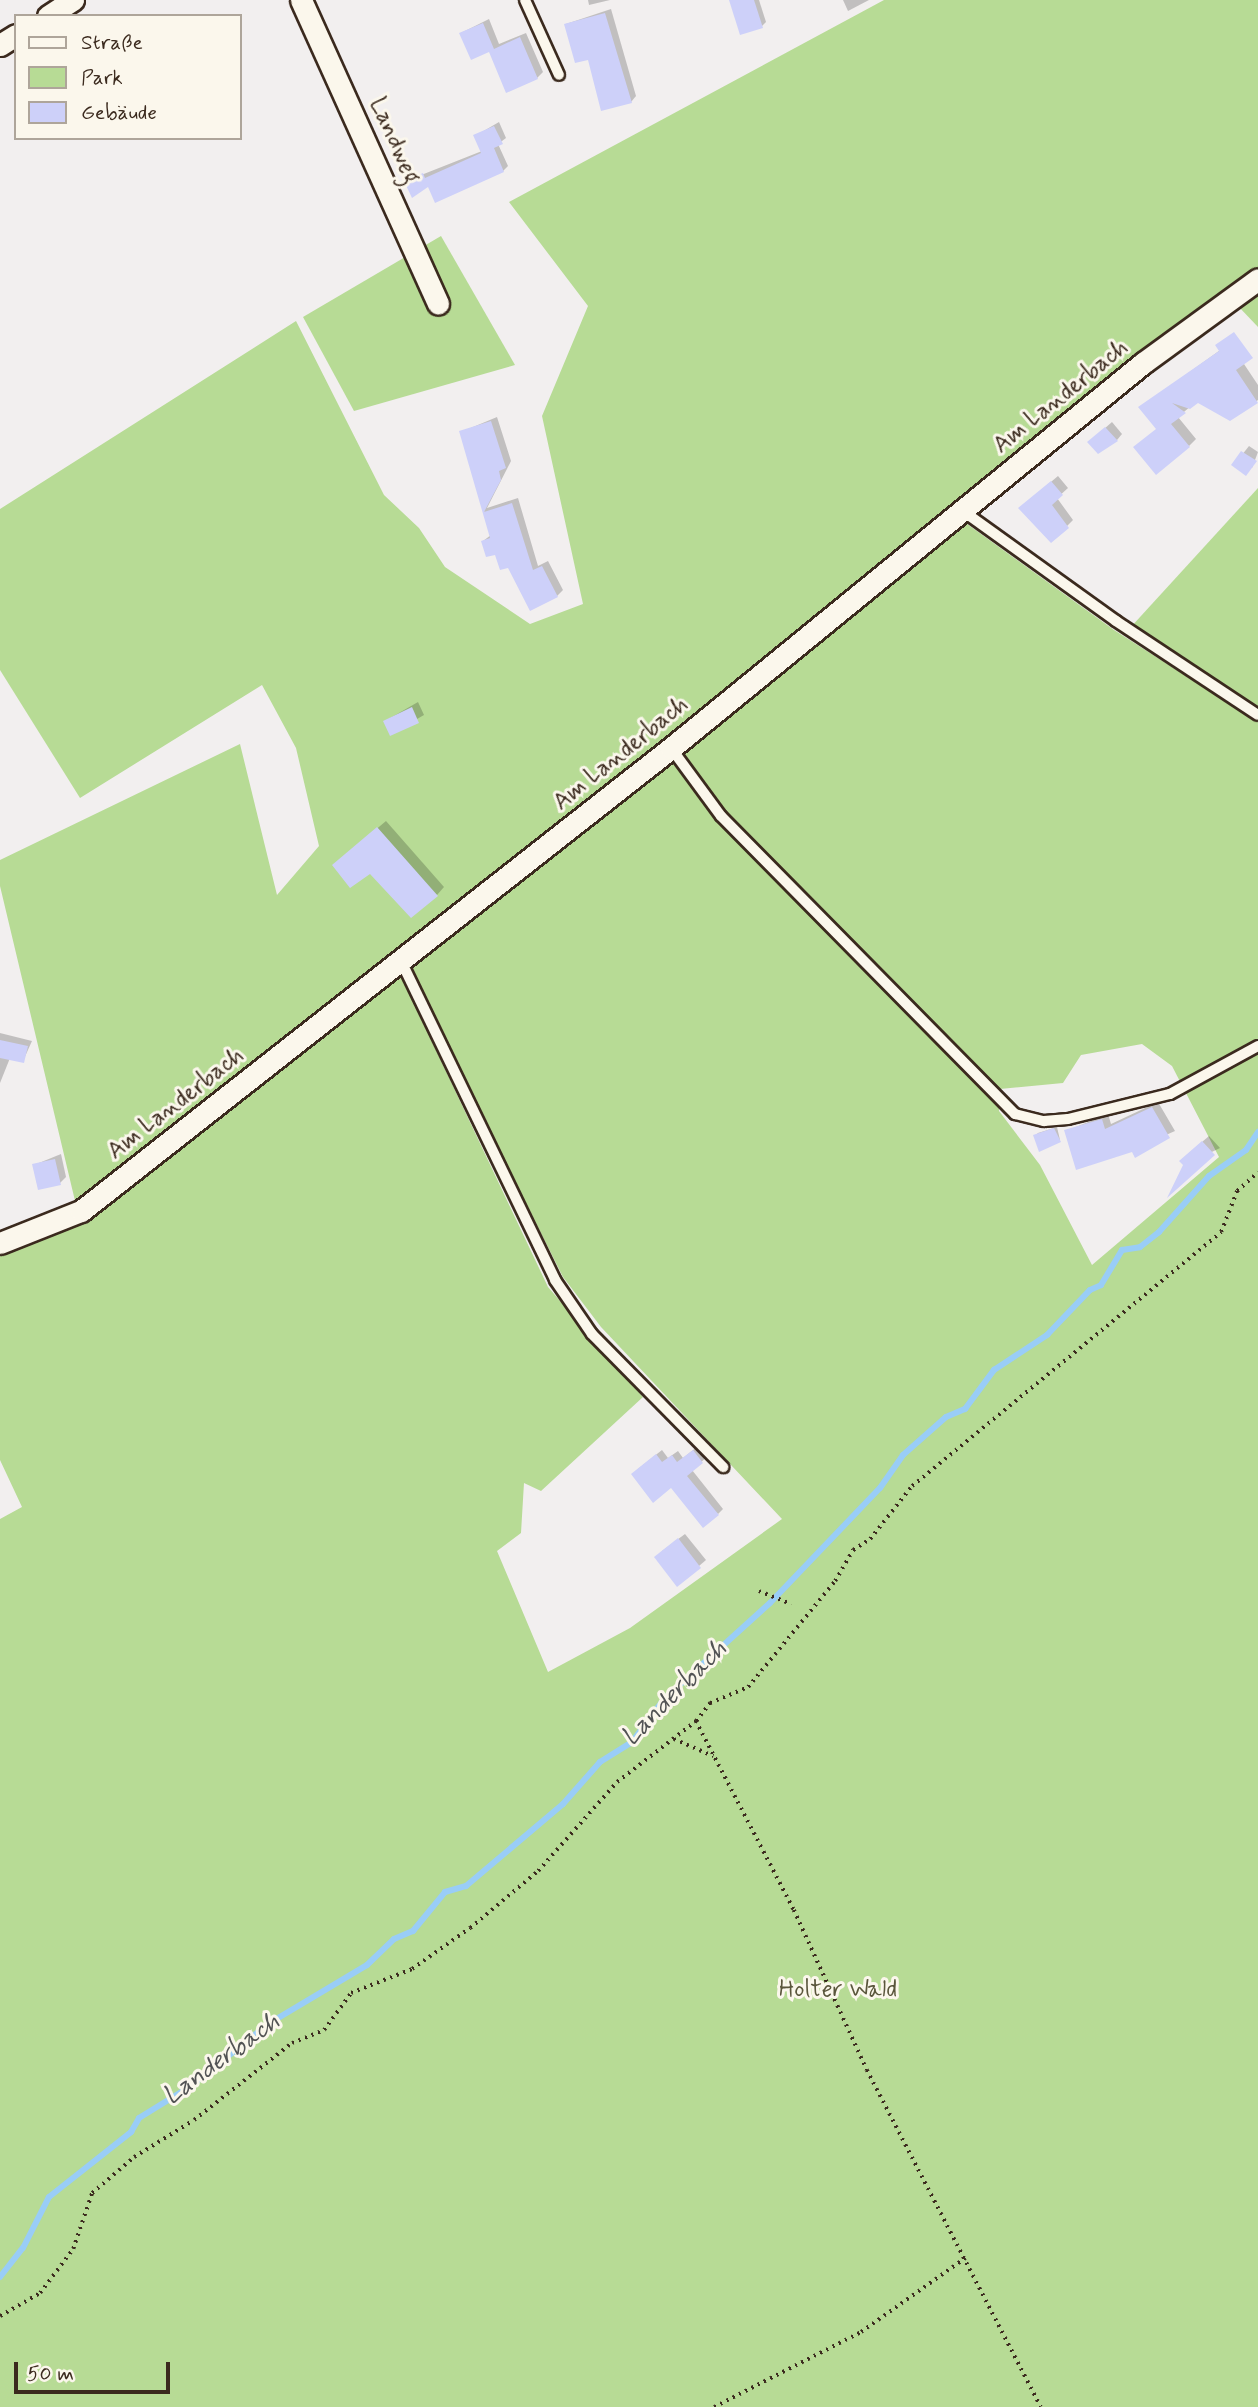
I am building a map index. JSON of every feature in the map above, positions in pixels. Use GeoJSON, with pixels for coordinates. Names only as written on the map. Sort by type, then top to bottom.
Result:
{"type":"FeatureCollection","features":[{"type":"Feature","properties":{"kind":"street"},"geometry":{"type":"LineString","coordinates":[[51,14],[74,0]]}},
{"type":"Feature","properties":{"kind":"street","name":"Landweg"},"geometry":{"type":"LineString","coordinates":[[302,0],[438,303]]}},
{"type":"Feature","properties":{"kind":"street","name":"Am Landerbach"},"geometry":{"type":"LineString","coordinates":[[0,1243],[81,1211],[402,963],[671,748],[1143,363],[1258,279]]}},
{"type":"Feature","properties":{"kind":"lane"},"geometry":{"type":"LineString","coordinates":[[524,0],[559,75]]}},
{"type":"Feature","properties":{"kind":"lane"},"geometry":{"type":"LineString","coordinates":[[963,511],[1116,621],[1258,715]]}},
{"type":"Feature","properties":{"kind":"lane"},"geometry":{"type":"LineString","coordinates":[[671,748],[722,816],[1015,1114],[1044,1121],[1068,1119],[1170,1094],[1258,1046]]}},
{"type":"Feature","properties":{"kind":"lane"},"geometry":{"type":"LineString","coordinates":[[402,963],[555,1280],[593,1334],[723,1468]]}},
{"type":"Feature","properties":{"kind":"path"},"geometry":{"type":"LineString","coordinates":[[0,2316],[40,2293],[53,2277],[73,2249],[92,2193],[292,2043],[324,2030],[351,1993],[412,1969],[470,1928],[538,1871],[617,1782],[696,1721],[710,1703],[748,1687],[762,1673],[806,1611],[835,1581],[853,1550],[870,1539],[912,1486],[1046,1371],[1221,1232],[1237,1191],[1258,1172]]}},
{"type":"Feature","properties":{"kind":"path"},"geometry":{"type":"LineString","coordinates":[[759,1591],[791,1604]]}},
{"type":"Feature","properties":{"kind":"path"},"geometry":{"type":"LineString","coordinates":[[696,1721],[1041,2407]]}},
{"type":"Feature","properties":{"kind":"path"},"geometry":{"type":"LineString","coordinates":[[674,1739],[715,1758]]}},
{"type":"Feature","properties":{"kind":"path"},"geometry":{"type":"LineString","coordinates":[[714,2407],[861,2332],[965,2258]]}},
{"type":"Feature","properties":{"kind":"green space"},"geometry":{"type":"Polygon","coordinates":[[[884,0],[1258,0],[1258,268],[1136,354],[544,840],[396,958],[311,1015],[76,1205],[0,886],[0,860],[240,744],[277,895],[319,846],[296,748],[262,685],[80,798],[0,670],[0,509],[296,321],[384,495],[419,528],[445,567],[530,624],[583,604],[542,416],[588,306],[509,202],[884,0]]]}},
{"type":"Feature","properties":{"kind":"green space"},"geometry":{"type":"Polygon","coordinates":[[[441,236],[515,365],[354,411],[303,317],[441,236]]]}},
{"type":"Feature","properties":{"kind":"green space"},"geometry":{"type":"Polygon","coordinates":[[[1258,291],[1258,327],[1238,306],[1258,291]]]}},
{"type":"Feature","properties":{"kind":"green space"},"geometry":{"type":"Polygon","coordinates":[[[1258,488],[1258,707],[1130,628],[1258,488]]]}},
{"type":"Feature","properties":{"kind":"green space","name":"Holter Wald"},"geometry":{"type":"Polygon","coordinates":[[[963,521],[1114,630],[1258,722],[1258,2407],[0,2407],[0,1519],[22,1507],[0,1460],[0,1254],[85,1219],[400,974],[548,1287],[643,1397],[541,1491],[524,1483],[521,1533],[497,1551],[548,1672],[630,1628],[782,1519],[601,1327],[563,1277],[408,968],[963,521]],[[1142,1044],[1081,1055],[1063,1083],[1000,1089],[999,1111],[1040,1165],[1092,1265],[1219,1157],[1172,1066],[1142,1044]]]}},
{"type":"Feature","properties":{"kind":"building"},"geometry":{"type":"Polygon","coordinates":[[[729,0],[754,0],[763,28],[740,35],[729,0]]]}},
{"type":"Feature","properties":{"kind":"building"},"geometry":{"type":"Polygon","coordinates":[[[605,13],[632,103],[601,111],[588,60],[575,63],[564,24],[605,13]]]}},
{"type":"Feature","properties":{"kind":"building"},"geometry":{"type":"Polygon","coordinates":[[[483,23],[494,49],[520,37],[538,79],[506,93],[489,52],[471,60],[459,33],[483,23]]]}},
{"type":"Feature","properties":{"kind":"building"},"geometry":{"type":"Polygon","coordinates":[[[494,126],[503,144],[494,148],[504,172],[435,203],[428,187],[412,198],[404,181],[423,173],[425,178],[481,153],[473,135],[494,126]]]}},
{"type":"Feature","properties":{"kind":"building"},"geometry":{"type":"Polygon","coordinates":[[[1234,332],[1253,358],[1236,370],[1258,403],[1230,421],[1198,403],[1190,409],[1172,403],[1186,413],[1171,424],[1190,447],[1156,475],[1133,447],[1156,429],[1138,407],[1219,351],[1215,345],[1234,332]]]}},
{"type":"Feature","properties":{"kind":"building"},"geometry":{"type":"Polygon","coordinates":[[[491,421],[506,468],[499,471],[501,480],[484,512],[512,503],[533,570],[542,566],[558,597],[530,611],[508,568],[500,570],[495,555],[486,557],[481,541],[490,538],[459,431],[491,421]]]}},
{"type":"Feature","properties":{"kind":"building"},"geometry":{"type":"Polygon","coordinates":[[[1105,427],[1118,441],[1098,454],[1087,442],[1105,427]]]}},
{"type":"Feature","properties":{"kind":"building"},"geometry":{"type":"Polygon","coordinates":[[[1241,451],[1257,461],[1246,476],[1231,465],[1241,451]]]}},
{"type":"Feature","properties":{"kind":"building"},"geometry":{"type":"Polygon","coordinates":[[[1051,481],[1063,495],[1052,505],[1069,528],[1051,543],[1018,508],[1051,481]]]}},
{"type":"Feature","properties":{"kind":"building"},"geometry":{"type":"Polygon","coordinates":[[[412,707],[419,723],[390,736],[383,721],[412,707]]]}},
{"type":"Feature","properties":{"kind":"building"},"geometry":{"type":"Polygon","coordinates":[[[377,827],[438,896],[411,918],[370,874],[350,888],[332,865],[377,827]]]}},
{"type":"Feature","properties":{"kind":"building"},"geometry":{"type":"Polygon","coordinates":[[[0,1040],[28,1046],[24,1063],[0,1058],[0,1040]]]}},
{"type":"Feature","properties":{"kind":"building"},"geometry":{"type":"Polygon","coordinates":[[[1152,1107],[1170,1138],[1135,1158],[1132,1152],[1076,1170],[1064,1130],[1102,1119],[1105,1129],[1152,1107]]]}},
{"type":"Feature","properties":{"kind":"building"},"geometry":{"type":"Polygon","coordinates":[[[1054,1128],[1061,1142],[1039,1152],[1033,1135],[1054,1128]]]}},
{"type":"Feature","properties":{"kind":"building"},"geometry":{"type":"Polygon","coordinates":[[[1202,1141],[1215,1155],[1167,1198],[1183,1165],[1179,1161],[1202,1141]]]}},
{"type":"Feature","properties":{"kind":"building"},"geometry":{"type":"Polygon","coordinates":[[[55,1159],[61,1185],[38,1190],[32,1164],[55,1159]]]}},
{"type":"Feature","properties":{"kind":"building"},"geometry":{"type":"Polygon","coordinates":[[[693,1450],[703,1463],[687,1476],[719,1515],[703,1528],[671,1488],[653,1503],[631,1474],[656,1454],[662,1462],[672,1455],[677,1462],[693,1450]]]}},
{"type":"Feature","properties":{"kind":"building"},"geometry":{"type":"Polygon","coordinates":[[[678,1538],[701,1568],[677,1587],[654,1557],[678,1538]]]}},
{"type":"Feature","properties":{"kind":"waterway","name":"Landerbach"},"geometry":{"type":"LineString","coordinates":[[0,2277],[23,2248],[49,2197],[131,2132],[139,2118],[191,2086],[268,2024],[367,1965],[394,1939],[413,1931],[445,1892],[466,1886],[563,1804],[600,1762],[632,1742],[664,1699],[770,1603],[880,1488],[903,1455],[946,1417],[965,1409],[994,1370],[1047,1335],[1090,1290],[1101,1285],[1122,1250],[1140,1247],[1159,1232],[1209,1176],[1246,1150],[1258,1132]]}}]}
